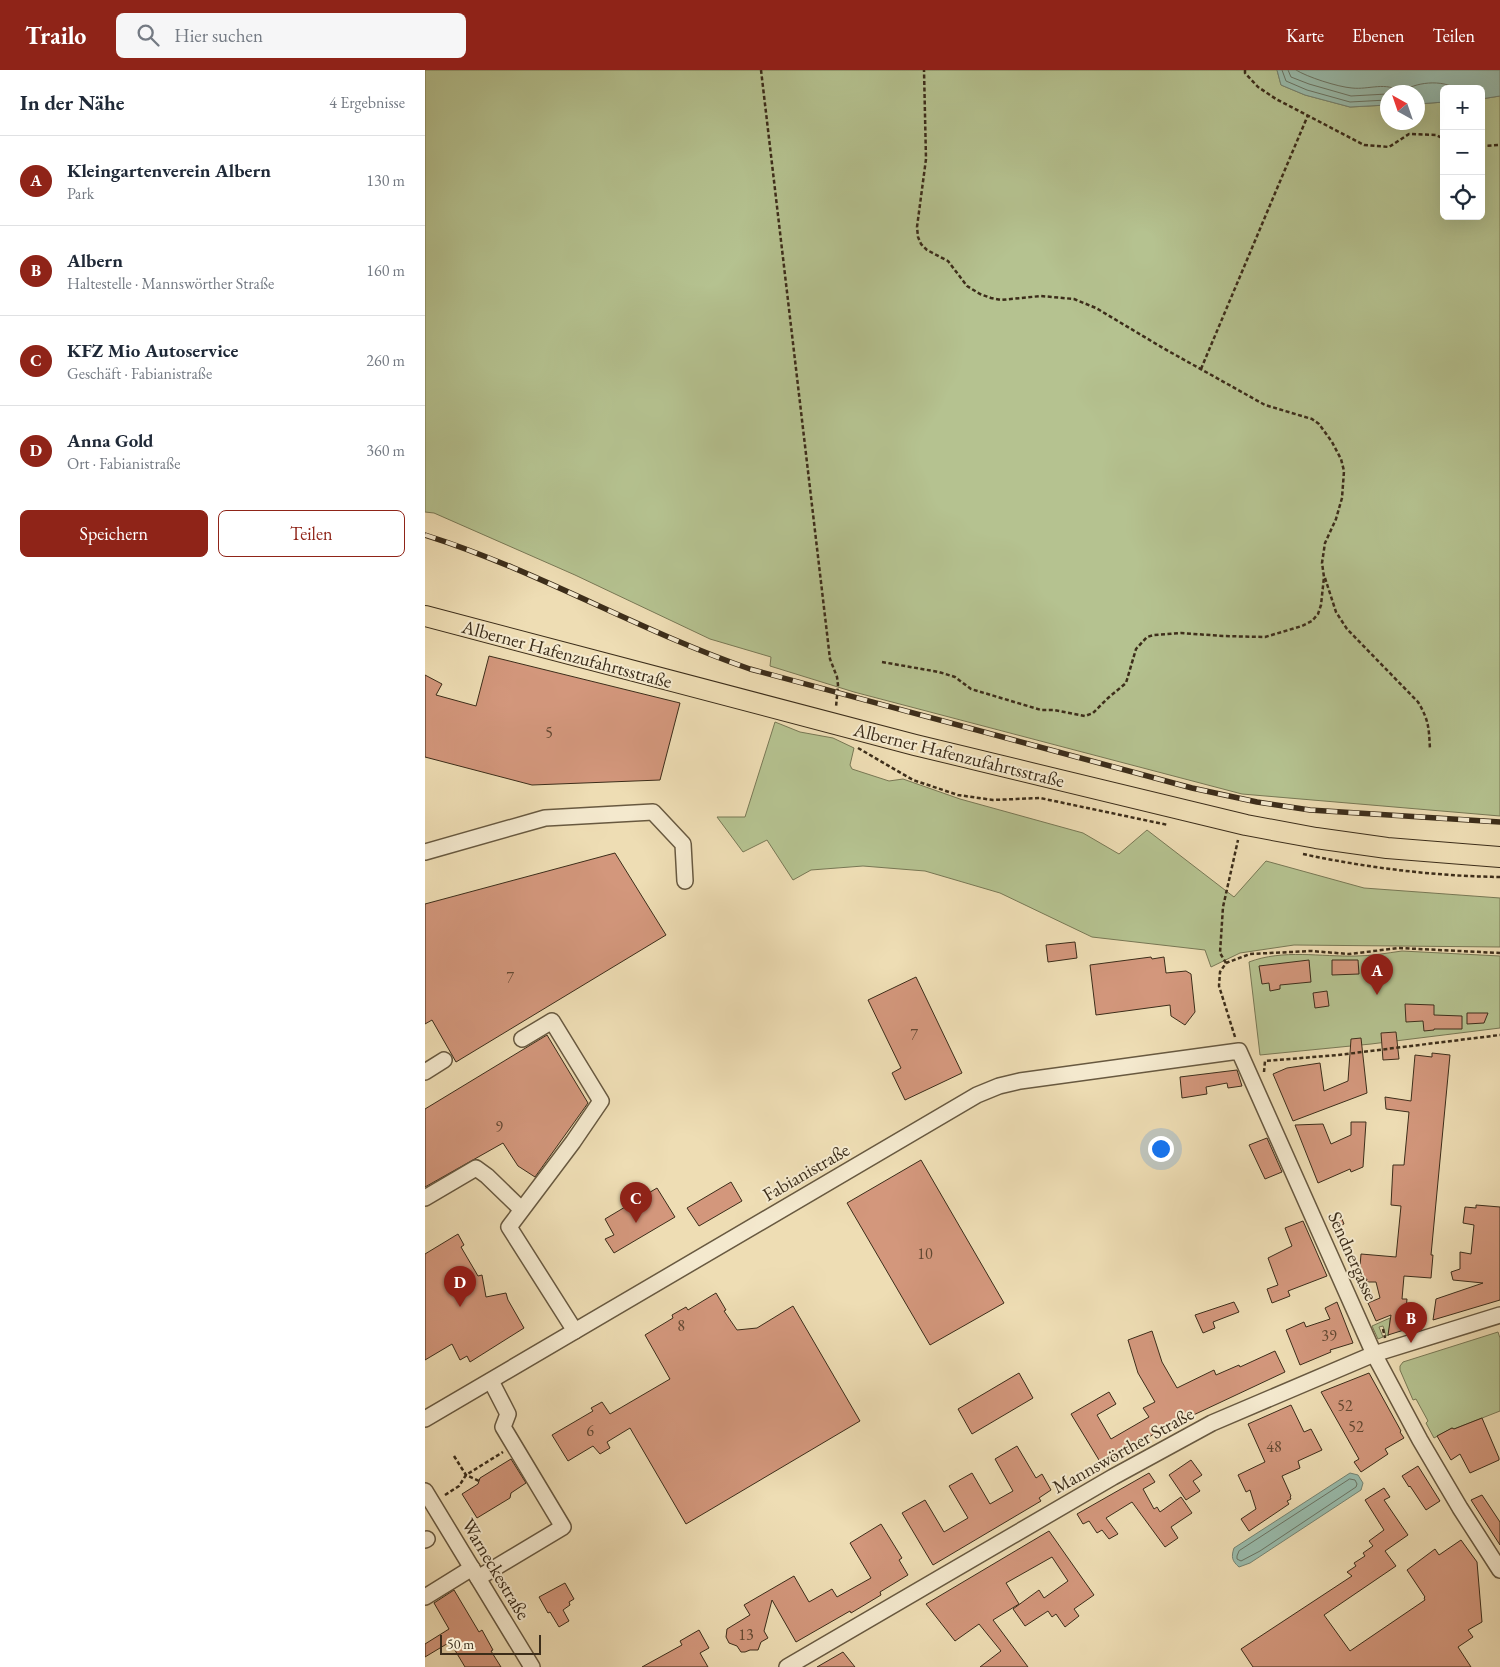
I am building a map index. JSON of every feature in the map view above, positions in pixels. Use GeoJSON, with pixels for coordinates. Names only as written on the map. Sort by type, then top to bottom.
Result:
{"type":"FeatureCollection","features":[{"type":"Feature","properties":{"kind":"main road","name":"Alberner Hafenzufahrtsstraße"},"geometry":{"type":"LineString","coordinates":[[425,616],[915,745],[1246,825],[1316,838],[1387,848],[1500,857]]}},
{"type":"Feature","properties":{"kind":"street"},"geometry":{"type":"LineString","coordinates":[[425,852],[545,818],[653,812],[683,844],[685,881]]}},
{"type":"Feature","properties":{"kind":"street"},"geometry":{"type":"LineString","coordinates":[[522,1039],[552,1020],[601,1101],[573,1142],[509,1227],[575,1331]]}},
{"type":"Feature","properties":{"kind":"street","name":"Fabianistraße"},"geometry":{"type":"LineString","coordinates":[[425,1419],[977,1095],[999,1086],[1021,1081],[1239,1051]]}},
{"type":"Feature","properties":{"kind":"street","name":"Sendnergasse"},"geometry":{"type":"LineString","coordinates":[[1239,1051],[1374,1354],[1419,1440],[1500,1570]]}},
{"type":"Feature","properties":{"kind":"street"},"geometry":{"type":"LineString","coordinates":[[425,1072],[444,1060]]}},
{"type":"Feature","properties":{"kind":"street"},"geometry":{"type":"LineString","coordinates":[[425,1198],[476,1168],[521,1209]]}},
{"type":"Feature","properties":{"kind":"street","name":"Mannswörther Straße"},"geometry":{"type":"LineString","coordinates":[[787,1667],[1113,1477],[1212,1423],[1374,1354],[1500,1315]]}},
{"type":"Feature","properties":{"kind":"street"},"geometry":{"type":"LineString","coordinates":[[425,1597],[563,1527],[503,1427],[508,1414],[491,1380]]}},
{"type":"Feature","properties":{"kind":"street","name":"Warneckestraße"},"geometry":{"type":"LineString","coordinates":[[425,1491],[532,1667]]}},
{"type":"Feature","properties":{"kind":"path"},"geometry":{"type":"LineString","coordinates":[[761,70],[830,659],[838,685],[835,706],[841,726]]}},
{"type":"Feature","properties":{"kind":"path"},"geometry":{"type":"LineString","coordinates":[[924,70],[926,159],[917,227],[921,244],[927,250],[948,262],[956,270],[960,279],[980,294],[1001,300],[1041,296],[1074,299],[1097,308],[1265,405],[1313,419],[1319,424],[1333,442],[1344,471],[1342,498],[1336,519],[1325,542],[1322,563],[1324,577],[1336,612],[1347,628],[1418,702],[1426,716],[1429,728],[1430,750]]}},
{"type":"Feature","properties":{"kind":"path"},"geometry":{"type":"LineString","coordinates":[[1245,70],[1245,73],[1258,88],[1364,145],[1389,146],[1409,134],[1436,135],[1440,137]]}},
{"type":"Feature","properties":{"kind":"path"},"geometry":{"type":"LineString","coordinates":[[1201,369],[1308,116]]}},
{"type":"Feature","properties":{"kind":"path"},"geometry":{"type":"LineString","coordinates":[[1485,146],[1500,145]]}},
{"type":"Feature","properties":{"kind":"path"},"geometry":{"type":"LineString","coordinates":[[882,662],[939,672],[955,677],[971,689],[1041,710],[1054,710],[1085,716],[1093,713],[1126,683],[1136,649],[1147,637],[1181,633],[1265,637],[1302,626],[1318,614],[1321,605],[1324,577]]}},
{"type":"Feature","properties":{"kind":"path"},"geometry":{"type":"LineString","coordinates":[[1226,964],[1219,953],[1223,907],[1238,840]]}},
{"type":"Feature","properties":{"kind":"path"},"geometry":{"type":"LineString","coordinates":[[1239,1051],[1219,986],[1220,972],[1226,964],[1247,956],[1266,952],[1311,951],[1349,954],[1399,948],[1500,952]]}},
{"type":"Feature","properties":{"kind":"path"},"geometry":{"type":"LineString","coordinates":[[1257,1064],[1265,1061],[1339,1055],[1500,1035]]}},
{"type":"Feature","properties":{"kind":"path"},"geometry":{"type":"LineString","coordinates":[[1264,1073],[1265,1061]]}},
{"type":"Feature","properties":{"kind":"path"},"geometry":{"type":"LineString","coordinates":[[1383,1329],[1385,1340]]}},
{"type":"Feature","properties":{"kind":"path"},"geometry":{"type":"LineString","coordinates":[[445,1495],[459,1486],[466,1475],[514,1446]]}},
{"type":"Feature","properties":{"kind":"path"},"geometry":{"type":"LineString","coordinates":[[454,1456],[466,1475],[479,1481]]}},
{"type":"Feature","properties":{"kind":"green space"},"geometry":{"type":"Polygon","coordinates":[[[425,70],[1277,70],[1281,85],[1305,95],[1350,107],[1380,105],[1380,130],[1425,130],[1425,103],[1440,102],[1440,220],[1485,220],[1485,98],[1500,96],[1500,816],[1242,794],[854,692],[770,666],[771,657],[710,639],[575,575],[434,513],[425,512],[425,70]]]}},
{"type":"Feature","properties":{"kind":"green space"},"geometry":{"type":"Polygon","coordinates":[[[775,722],[800,732],[833,738],[854,748],[850,765],[852,769],[889,781],[903,779],[960,799],[1083,833],[1119,854],[1147,830],[1234,897],[1266,861],[1364,888],[1500,898],[1500,947],[1294,945],[1240,953],[1211,967],[1205,950],[1092,937],[1000,893],[925,871],[863,866],[811,870],[793,880],[767,840],[743,852],[717,817],[745,817],[775,722]]]}},
{"type":"Feature","properties":{"kind":"green space"},"geometry":{"type":"Polygon","coordinates":[[[1402,951],[1500,956],[1500,1028],[1260,1055],[1249,962],[1275,956],[1302,954],[1362,956],[1402,951]]]}},
{"type":"Feature","properties":{"kind":"green space"},"geometry":{"type":"Polygon","coordinates":[[[1390,1318],[1389,1335],[1386,1336],[1383,1326],[1379,1327],[1383,1337],[1378,1339],[1372,1326],[1390,1318]]]}},
{"type":"Feature","properties":{"kind":"green space"},"geometry":{"type":"Polygon","coordinates":[[[1498,1332],[1500,1338],[1500,1411],[1454,1429],[1452,1428],[1434,1438],[1426,1423],[1428,1421],[1416,1399],[1413,1400],[1400,1366],[1403,1362],[1498,1332]]]}},
{"type":"Feature","properties":{"kind":"water"},"geometry":{"type":"Polygon","coordinates":[[[1277,70],[1500,70],[1500,96],[1485,98],[1485,85],[1440,85],[1440,102],[1425,103],[1425,85],[1380,85],[1380,105],[1350,107],[1305,95],[1281,85],[1277,70]]]}},
{"type":"Feature","properties":{"kind":"water"},"geometry":{"type":"Polygon","coordinates":[[[1350,1473],[1358,1475],[1363,1483],[1361,1490],[1250,1563],[1239,1567],[1235,1563],[1232,1556],[1234,1548],[1350,1473]]]}},
{"type":"Feature","properties":{"kind":"building"},"geometry":{"type":"Polygon","coordinates":[[[489,656],[680,703],[660,780],[532,785],[425,757],[425,675],[442,684],[436,695],[476,706],[489,656]]]}},
{"type":"Feature","properties":{"kind":"building"},"geometry":{"type":"Polygon","coordinates":[[[615,853],[666,935],[456,1062],[432,1020],[425,1024],[425,904],[615,853]]]}},
{"type":"Feature","properties":{"kind":"building"},"geometry":{"type":"Polygon","coordinates":[[[1075,942],[1077,958],[1048,962],[1046,945],[1075,942]]]}},
{"type":"Feature","properties":{"kind":"building"},"geometry":{"type":"Polygon","coordinates":[[[1151,957],[1152,959],[1164,957],[1166,973],[1186,971],[1191,974],[1195,1012],[1185,1025],[1171,1016],[1170,1005],[1096,1015],[1090,965],[1151,957]]]}},
{"type":"Feature","properties":{"kind":"building"},"geometry":{"type":"Polygon","coordinates":[[[1309,960],[1311,982],[1280,985],[1280,989],[1270,991],[1269,983],[1262,984],[1259,966],[1309,960]]]}},
{"type":"Feature","properties":{"kind":"building"},"geometry":{"type":"Polygon","coordinates":[[[1332,960],[1358,960],[1359,974],[1332,975],[1332,960]]]}},
{"type":"Feature","properties":{"kind":"building"},"geometry":{"type":"Polygon","coordinates":[[[916,977],[962,1073],[905,1100],[892,1073],[901,1068],[868,1000],[916,977]]]}},
{"type":"Feature","properties":{"kind":"building"},"geometry":{"type":"Polygon","coordinates":[[[1327,991],[1329,1006],[1315,1008],[1313,993],[1327,991]]]}},
{"type":"Feature","properties":{"kind":"building"},"geometry":{"type":"Polygon","coordinates":[[[1405,1004],[1434,1005],[1434,1015],[1462,1016],[1462,1029],[1424,1031],[1423,1021],[1406,1022],[1405,1004]]]}},
{"type":"Feature","properties":{"kind":"building"},"geometry":{"type":"Polygon","coordinates":[[[1467,1013],[1488,1013],[1484,1023],[1467,1024],[1467,1013]]]}},
{"type":"Feature","properties":{"kind":"building"},"geometry":{"type":"Polygon","coordinates":[[[1396,1032],[1399,1059],[1383,1060],[1381,1033],[1396,1032]]]}},
{"type":"Feature","properties":{"kind":"building"},"geometry":{"type":"Polygon","coordinates":[[[547,1035],[588,1103],[535,1177],[518,1166],[503,1143],[425,1187],[425,1109],[547,1035]]]}},
{"type":"Feature","properties":{"kind":"building"},"geometry":{"type":"Polygon","coordinates":[[[1361,1038],[1367,1093],[1293,1121],[1273,1074],[1287,1068],[1320,1063],[1324,1091],[1348,1081],[1351,1039],[1361,1038]]]}},
{"type":"Feature","properties":{"kind":"building"},"geometry":{"type":"Polygon","coordinates":[[[1432,1053],[1450,1055],[1431,1255],[1433,1255],[1431,1278],[1404,1276],[1402,1299],[1407,1299],[1404,1330],[1388,1335],[1391,1315],[1376,1321],[1368,1303],[1380,1298],[1376,1282],[1366,1282],[1367,1279],[1359,1278],[1361,1254],[1396,1257],[1401,1206],[1391,1205],[1393,1165],[1404,1165],[1409,1112],[1386,1109],[1385,1097],[1411,1101],[1415,1055],[1432,1057],[1432,1053]]]}},
{"type":"Feature","properties":{"kind":"building"},"geometry":{"type":"Polygon","coordinates":[[[1237,1070],[1242,1086],[1228,1088],[1227,1083],[1206,1087],[1207,1094],[1182,1098],[1180,1077],[1237,1070]]]}},
{"type":"Feature","properties":{"kind":"building"},"geometry":{"type":"Polygon","coordinates":[[[1351,1122],[1366,1122],[1363,1167],[1351,1172],[1350,1169],[1318,1183],[1295,1125],[1323,1124],[1331,1144],[1351,1135],[1351,1122]]]}},
{"type":"Feature","properties":{"kind":"building"},"geometry":{"type":"Polygon","coordinates":[[[1267,1138],[1282,1172],[1265,1179],[1249,1145],[1267,1138]]]}},
{"type":"Feature","properties":{"kind":"building"},"geometry":{"type":"Polygon","coordinates":[[[921,1160],[1004,1303],[930,1345],[847,1203],[921,1160]]]}},
{"type":"Feature","properties":{"kind":"building"},"geometry":{"type":"Polygon","coordinates":[[[731,1182],[742,1201],[699,1226],[687,1208],[731,1182]]]}},
{"type":"Feature","properties":{"kind":"building"},"geometry":{"type":"Polygon","coordinates":[[[657,1188],[675,1217],[614,1253],[605,1239],[614,1235],[605,1219],[657,1188]]]}},
{"type":"Feature","properties":{"kind":"building"},"geometry":{"type":"Polygon","coordinates":[[[1476,1205],[1500,1207],[1500,1300],[1433,1320],[1436,1299],[1483,1283],[1453,1280],[1451,1272],[1460,1269],[1460,1252],[1471,1254],[1474,1225],[1463,1223],[1465,1207],[1476,1208],[1476,1205]]]}},
{"type":"Feature","properties":{"kind":"building"},"geometry":{"type":"Polygon","coordinates":[[[1340,1214],[1344,1224],[1334,1228],[1330,1218],[1340,1214]]]}},
{"type":"Feature","properties":{"kind":"building"},"geometry":{"type":"Polygon","coordinates":[[[1303,1221],[1327,1276],[1288,1291],[1290,1296],[1272,1303],[1267,1289],[1278,1285],[1268,1258],[1292,1246],[1285,1228],[1303,1221]]]}},
{"type":"Feature","properties":{"kind":"building"},"geometry":{"type":"Polygon","coordinates":[[[458,1234],[464,1245],[461,1247],[478,1276],[482,1275],[486,1297],[506,1293],[524,1328],[470,1362],[467,1356],[460,1360],[452,1344],[425,1360],[425,1254],[458,1234]]]}},
{"type":"Feature","properties":{"kind":"building"},"geometry":{"type":"Polygon","coordinates":[[[716,1293],[726,1310],[724,1311],[737,1330],[757,1328],[793,1306],[860,1421],[686,1524],[630,1428],[607,1442],[610,1448],[600,1454],[593,1446],[568,1461],[552,1435],[593,1411],[591,1408],[602,1402],[610,1414],[670,1379],[645,1335],[673,1318],[672,1315],[686,1307],[688,1310],[716,1293]]]}},
{"type":"Feature","properties":{"kind":"building"},"geometry":{"type":"Polygon","coordinates":[[[1234,1302],[1239,1312],[1213,1322],[1215,1328],[1203,1333],[1195,1315],[1234,1302]]]}},
{"type":"Feature","properties":{"kind":"building"},"geometry":{"type":"Polygon","coordinates":[[[1337,1302],[1353,1343],[1330,1350],[1331,1352],[1300,1365],[1286,1330],[1304,1322],[1306,1327],[1330,1319],[1325,1308],[1337,1302]]]}},
{"type":"Feature","properties":{"kind":"building"},"geometry":{"type":"Polygon","coordinates":[[[1152,1331],[1162,1362],[1177,1388],[1214,1370],[1216,1375],[1239,1365],[1240,1367],[1275,1351],[1285,1372],[1169,1425],[1102,1465],[1071,1414],[1109,1392],[1116,1404],[1097,1415],[1111,1439],[1149,1417],[1143,1408],[1155,1402],[1138,1373],[1128,1340],[1152,1331]]]}},
{"type":"Feature","properties":{"kind":"building"},"geometry":{"type":"Polygon","coordinates":[[[1019,1373],[1033,1398],[972,1434],[958,1409],[1019,1373]]]}},
{"type":"Feature","properties":{"kind":"building"},"geometry":{"type":"Polygon","coordinates":[[[1369,1373],[1404,1438],[1385,1449],[1388,1454],[1361,1472],[1354,1462],[1359,1459],[1321,1392],[1369,1373]]]}},
{"type":"Feature","properties":{"kind":"building"},"geometry":{"type":"Polygon","coordinates":[[[1291,1405],[1304,1432],[1311,1429],[1322,1450],[1298,1461],[1300,1468],[1282,1476],[1291,1496],[1291,1499],[1287,1501],[1289,1504],[1249,1531],[1241,1519],[1256,1509],[1250,1490],[1246,1492],[1238,1475],[1265,1462],[1248,1424],[1291,1405]]]}},
{"type":"Feature","properties":{"kind":"building"},"geometry":{"type":"Polygon","coordinates":[[[1482,1418],[1499,1460],[1470,1473],[1460,1454],[1451,1460],[1437,1436],[1452,1428],[1454,1429],[1482,1418]]]}},
{"type":"Feature","properties":{"kind":"building"},"geometry":{"type":"Polygon","coordinates":[[[1017,1446],[1036,1478],[1042,1474],[1051,1490],[1039,1498],[1041,1501],[933,1565],[902,1513],[925,1500],[944,1532],[968,1518],[949,1486],[972,1473],[990,1504],[1013,1491],[995,1459],[1017,1446]]]}},
{"type":"Feature","properties":{"kind":"building"},"geometry":{"type":"Polygon","coordinates":[[[511,1459],[526,1483],[511,1493],[510,1498],[477,1518],[462,1494],[478,1484],[480,1478],[511,1459]]]}},
{"type":"Feature","properties":{"kind":"building"},"geometry":{"type":"Polygon","coordinates":[[[1191,1460],[1202,1475],[1193,1481],[1200,1491],[1186,1500],[1169,1475],[1191,1460]]]}},
{"type":"Feature","properties":{"kind":"building"},"geometry":{"type":"Polygon","coordinates":[[[1418,1466],[1440,1501],[1426,1510],[1402,1476],[1418,1466]]]}},
{"type":"Feature","properties":{"kind":"building"},"geometry":{"type":"Polygon","coordinates":[[[1149,1473],[1155,1482],[1143,1489],[1154,1509],[1157,1507],[1160,1512],[1181,1497],[1192,1513],[1171,1527],[1178,1538],[1165,1547],[1132,1502],[1106,1518],[1118,1534],[1109,1539],[1102,1530],[1097,1533],[1089,1521],[1083,1524],[1077,1514],[1149,1473]]]}},
{"type":"Feature","properties":{"kind":"building"},"geometry":{"type":"Polygon","coordinates":[[[1384,1488],[1390,1497],[1384,1500],[1408,1535],[1385,1551],[1396,1566],[1324,1615],[1350,1651],[1425,1600],[1425,1597],[1407,1570],[1435,1549],[1439,1555],[1461,1540],[1477,1562],[1482,1622],[1468,1630],[1473,1637],[1458,1647],[1471,1667],[1253,1667],[1241,1649],[1352,1576],[1347,1572],[1356,1566],[1354,1563],[1365,1556],[1363,1553],[1373,1546],[1369,1541],[1384,1530],[1365,1500],[1384,1488]]]}},
{"type":"Feature","properties":{"kind":"building"},"geometry":{"type":"Polygon","coordinates":[[[1482,1495],[1500,1522],[1500,1545],[1471,1500],[1482,1495]]]}},
{"type":"Feature","properties":{"kind":"building"},"geometry":{"type":"Polygon","coordinates":[[[881,1524],[902,1558],[899,1560],[908,1575],[880,1592],[881,1595],[851,1613],[850,1611],[796,1642],[772,1600],[764,1631],[768,1638],[761,1642],[758,1650],[741,1652],[737,1646],[729,1643],[726,1637],[727,1629],[750,1615],[744,1605],[794,1576],[809,1602],[832,1589],[837,1597],[871,1578],[850,1543],[881,1524]]]}},
{"type":"Feature","properties":{"kind":"building"},"geometry":{"type":"Polygon","coordinates":[[[1049,1531],[1094,1595],[1074,1609],[1079,1616],[1065,1627],[1056,1614],[1052,1617],[1048,1611],[1025,1626],[1013,1609],[1039,1590],[1044,1598],[1068,1581],[1052,1557],[1006,1583],[1019,1604],[993,1620],[1028,1667],[980,1667],[1001,1651],[979,1624],[955,1641],[926,1604],[1049,1531]]]}},
{"type":"Feature","properties":{"kind":"building"},"geometry":{"type":"Polygon","coordinates":[[[565,1583],[574,1599],[563,1610],[569,1621],[559,1627],[539,1597],[565,1583]]]}},
{"type":"Feature","properties":{"kind":"building"},"geometry":{"type":"Polygon","coordinates":[[[454,1590],[479,1632],[482,1630],[493,1650],[491,1651],[501,1667],[465,1667],[450,1642],[425,1657],[425,1644],[449,1629],[434,1603],[454,1590]]]}},
{"type":"Feature","properties":{"kind":"building"},"geometry":{"type":"Polygon","coordinates":[[[699,1630],[709,1648],[700,1653],[708,1667],[642,1667],[682,1645],[680,1641],[699,1630]]]}},
{"type":"Feature","properties":{"kind":"building"},"geometry":{"type":"Polygon","coordinates":[[[843,1652],[855,1667],[817,1667],[843,1652]]]}},
{"type":"Feature","properties":{"kind":"railway"},"geometry":{"type":"LineString","coordinates":[[425,535],[507,565],[668,637],[750,669],[1192,788],[1257,802],[1310,810],[1500,822]]}},
{"type":"Feature","properties":{"kind":"place","name":"Kleingartenverein Albern"},"geometry":{"type":"Point","coordinates":[1377,995]}},
{"type":"Feature","properties":{"kind":"place","name":"KFZ Mio Autoservice"},"geometry":{"type":"Point","coordinates":[636,1223]}},
{"type":"Feature","properties":{"kind":"place","name":"Anna Gold"},"geometry":{"type":"Point","coordinates":[460,1307]}},
{"type":"Feature","properties":{"kind":"place","name":"Albern"},"geometry":{"type":"Point","coordinates":[1411,1343]}}]}
